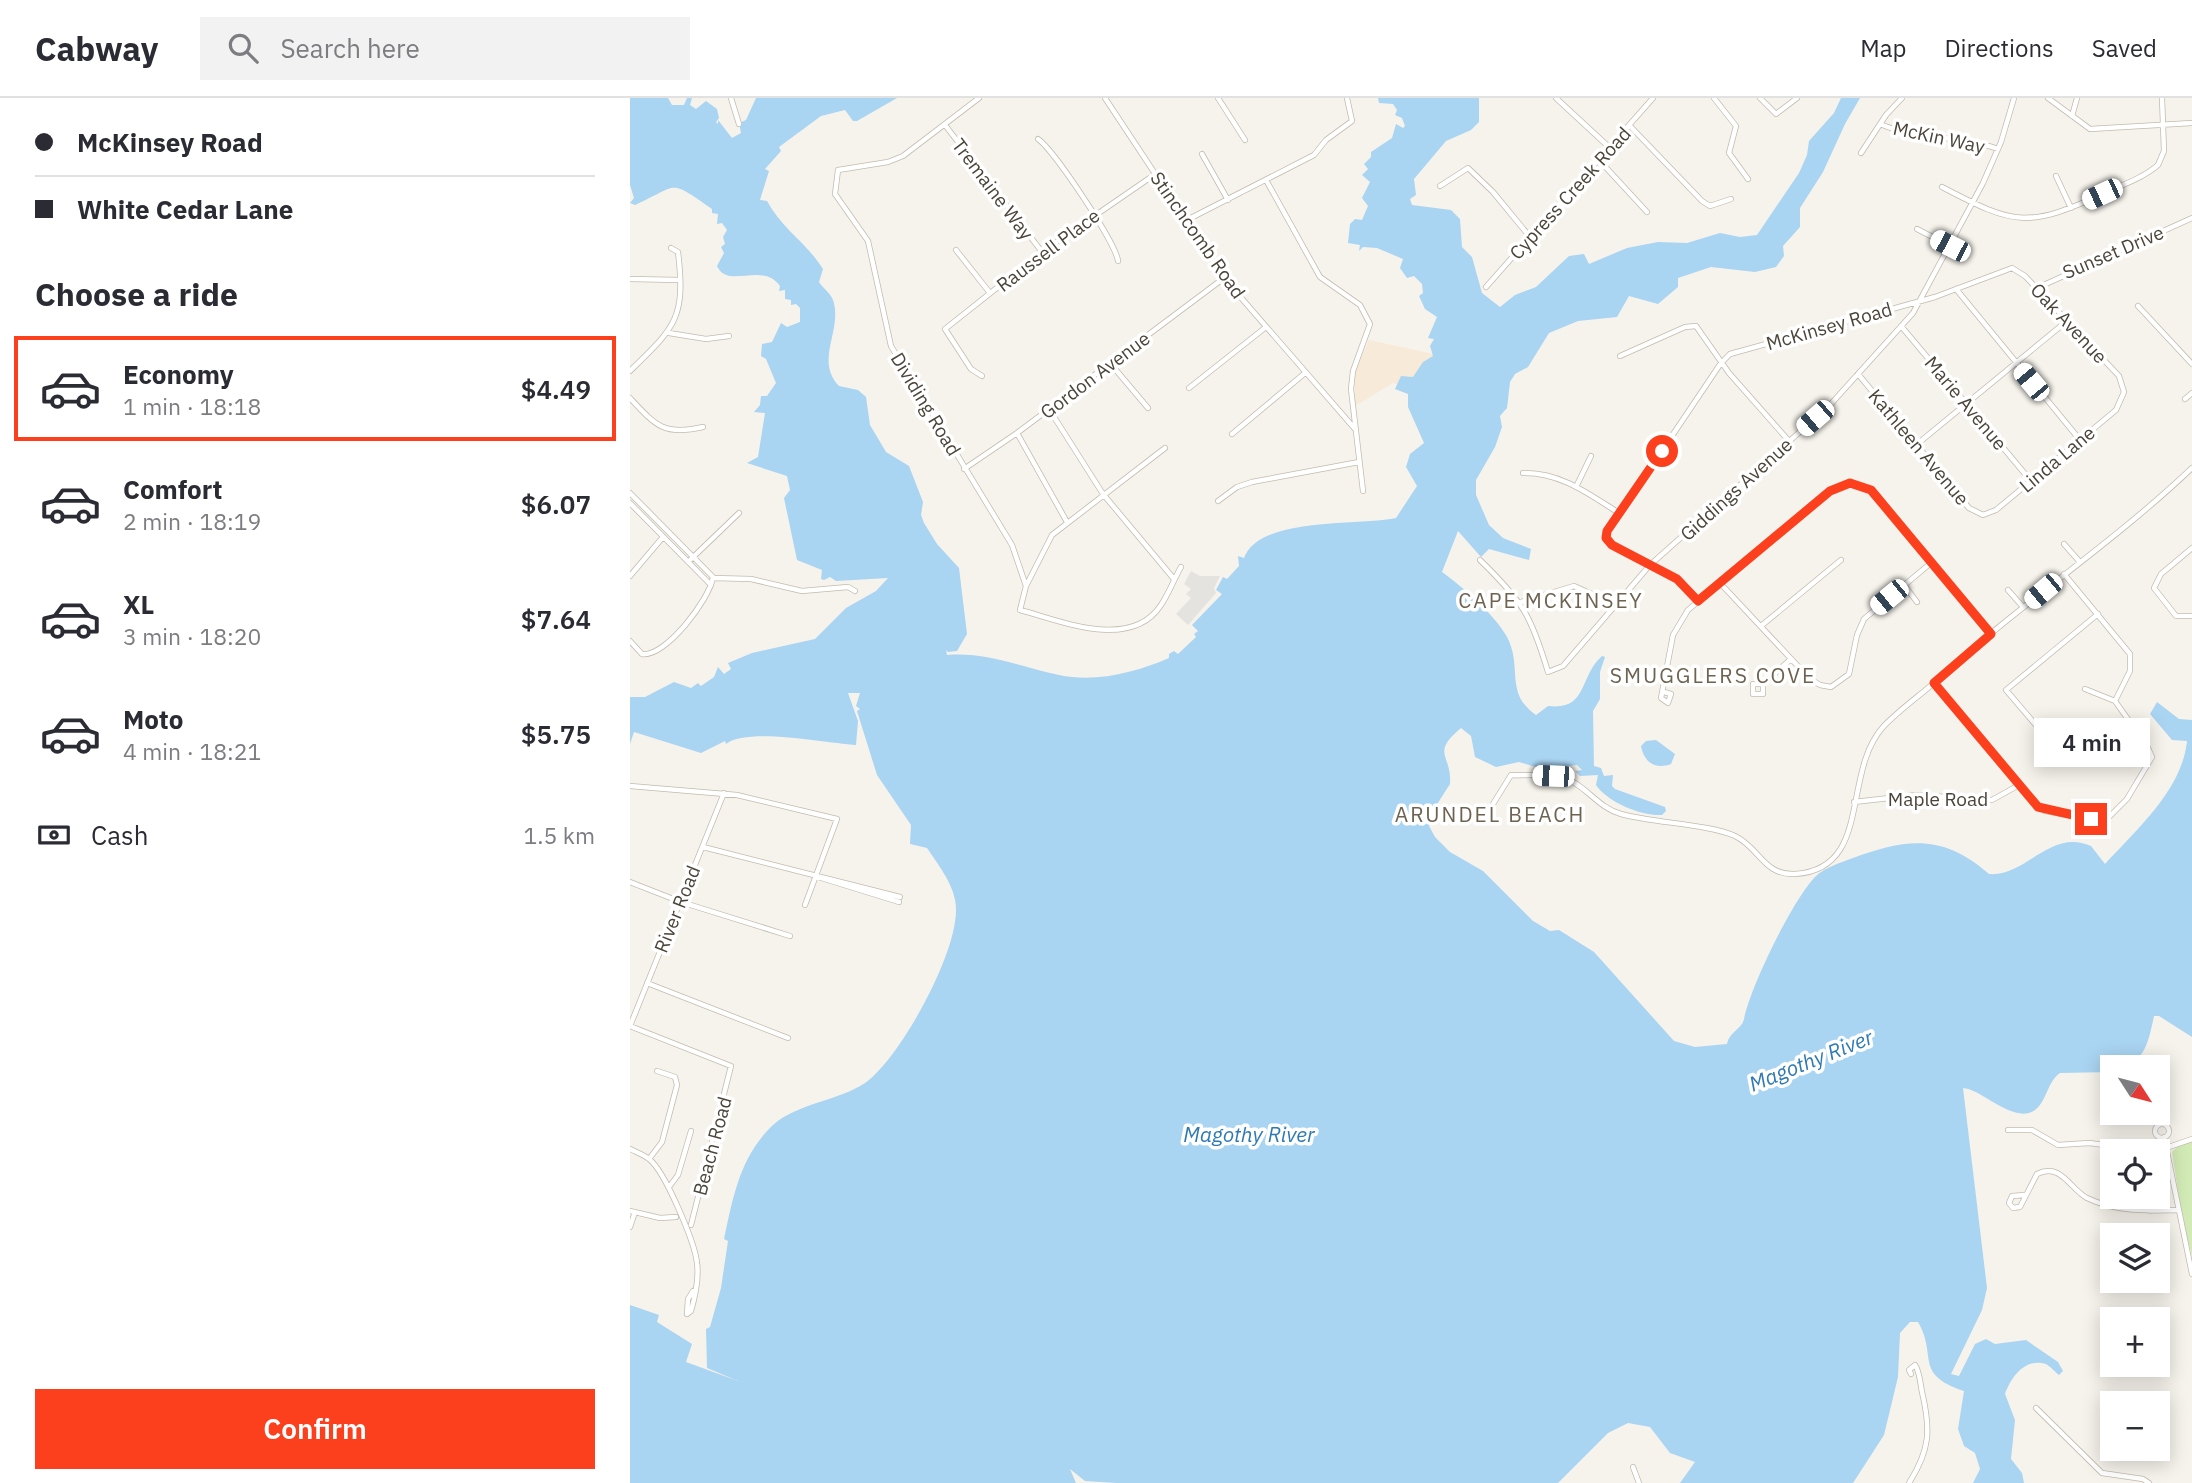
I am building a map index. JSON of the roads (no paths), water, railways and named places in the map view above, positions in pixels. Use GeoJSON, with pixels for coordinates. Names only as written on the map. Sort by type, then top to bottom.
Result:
{"type":"FeatureCollection","features":[{"type":"Feature","properties":{"kind":"street"},"geometry":{"type":"LineString","coordinates":[[731,98],[739,124]]}},
{"type":"Feature","properties":{"kind":"street","name":"Dividing Road"},"geometry":{"type":"LineString","coordinates":[[979,98],[903,156],[887,162],[838,170],[835,194],[868,241],[891,346],[1012,545],[1026,586]]}},
{"type":"Feature","properties":{"kind":"street","name":"Stinchcomb Road"},"geometry":{"type":"LineString","coordinates":[[1105,98],[1224,278],[1354,429]]}},
{"type":"Feature","properties":{"kind":"street"},"geometry":{"type":"LineString","coordinates":[[1218,98],[1245,140]]}},
{"type":"Feature","properties":{"kind":"street"},"geometry":{"type":"LineString","coordinates":[[1185,220],[1314,155],[1331,136],[1348,127],[1353,114],[1348,98]]}},
{"type":"Feature","properties":{"kind":"street"},"geometry":{"type":"LineString","coordinates":[[1556,98],[1610,148]]}},
{"type":"Feature","properties":{"kind":"street","name":"Cypress Creek Road"},"geometry":{"type":"LineString","coordinates":[[1486,287],[1653,98]]}},
{"type":"Feature","properties":{"kind":"street"},"geometry":{"type":"LineString","coordinates":[[1714,98],[1736,126],[1729,153],[1748,179]]}},
{"type":"Feature","properties":{"kind":"street"},"geometry":{"type":"LineString","coordinates":[[1760,98],[1776,114],[1797,98]]}},
{"type":"Feature","properties":{"kind":"street"},"geometry":{"type":"LineString","coordinates":[[1861,153],[1902,98]]}},
{"type":"Feature","properties":{"kind":"street"},"geometry":{"type":"LineString","coordinates":[[1921,301],[1998,149],[2014,98]]}},
{"type":"Feature","properties":{"kind":"street"},"geometry":{"type":"LineString","coordinates":[[2048,98],[2095,130],[2192,123]]}},
{"type":"Feature","properties":{"kind":"street"},"geometry":{"type":"LineString","coordinates":[[2071,116],[2077,98]]}},
{"type":"Feature","properties":{"kind":"street"},"geometry":{"type":"LineString","coordinates":[[1942,187],[1993,213],[2021,219],[2044,218],[2071,208],[2158,166],[2164,151],[2162,98]]}},
{"type":"Feature","properties":{"kind":"street","name":"McKin Way"},"geometry":{"type":"LineString","coordinates":[[1880,124],[1902,132],[1998,149]]}},
{"type":"Feature","properties":{"kind":"street","name":"Tremaine Way"},"geometry":{"type":"LineString","coordinates":[[945,125],[1042,252]]}},
{"type":"Feature","properties":{"kind":"street"},"geometry":{"type":"LineString","coordinates":[[1630,126],[1702,201],[1710,206],[1731,199]]}},
{"type":"Feature","properties":{"kind":"street"},"geometry":{"type":"LineString","coordinates":[[1038,139],[1051,150],[1117,253],[1118,261]]}},
{"type":"Feature","properties":{"kind":"street"},"geometry":{"type":"LineString","coordinates":[[1202,154],[1228,200]]}},
{"type":"Feature","properties":{"kind":"street"},"geometry":{"type":"LineString","coordinates":[[1599,160],[1647,212]]}},
{"type":"Feature","properties":{"kind":"street"},"geometry":{"type":"LineString","coordinates":[[1440,186],[1468,167],[1493,192],[1530,237]]}},
{"type":"Feature","properties":{"kind":"street","name":"Raussell Place"},"geometry":{"type":"LineString","coordinates":[[982,376],[971,369],[945,329],[1042,252],[1154,175]]}},
{"type":"Feature","properties":{"kind":"street"},"geometry":{"type":"LineString","coordinates":[[2056,176],[2071,208]]}},
{"type":"Feature","properties":{"kind":"street"},"geometry":{"type":"LineString","coordinates":[[1266,180],[1320,277],[1360,305],[1367,315],[1368,335],[1353,371],[1354,429],[1363,491]]}},
{"type":"Feature","properties":{"kind":"street","name":"Sunset Drive"},"geometry":{"type":"LineString","coordinates":[[2036,288],[2052,278],[2192,218]]}},
{"type":"Feature","properties":{"kind":"street"},"geometry":{"type":"LineString","coordinates":[[1917,229],[1950,246]]}},
{"type":"Feature","properties":{"kind":"street"},"geometry":{"type":"LineString","coordinates":[[630,371],[669,333],[678,315],[678,252],[671,248]]}},
{"type":"Feature","properties":{"kind":"street"},"geometry":{"type":"LineString","coordinates":[[956,250],[990,293]]}},
{"type":"Feature","properties":{"kind":"street","name":"Oak Avenue"},"geometry":{"type":"LineString","coordinates":[[1921,301],[2012,268],[2036,288],[2118,376],[2124,395]]}},
{"type":"Feature","properties":{"kind":"street","name":"Gordon Avenue"},"geometry":{"type":"LineString","coordinates":[[964,468],[1017,433],[1224,278]]}},
{"type":"Feature","properties":{"kind":"street"},"geometry":{"type":"LineString","coordinates":[[630,279],[679,280]]}},
{"type":"Feature","properties":{"kind":"street"},"geometry":{"type":"LineString","coordinates":[[1956,289],[2080,440]]}},
{"type":"Feature","properties":{"kind":"street","name":"Giddings Avenue"},"geometry":{"type":"LineString","coordinates":[[1521,602],[1535,628],[1548,672],[1566,663],[1650,565],[1833,402],[1921,301]]}},
{"type":"Feature","properties":{"kind":"street","name":"McKinsey Road"},"geometry":{"type":"LineString","coordinates":[[1650,565],[1609,543],[1607,531],[1721,363],[1735,352],[1921,301]]}},
{"type":"Feature","properties":{"kind":"street"},"geometry":{"type":"LineString","coordinates":[[2138,306],[2192,364]]}},
{"type":"Feature","properties":{"kind":"street"},"geometry":{"type":"LineString","coordinates":[[1916,444],[2067,321]]}},
{"type":"Feature","properties":{"kind":"street"},"geometry":{"type":"LineString","coordinates":[[1619,355],[1693,325],[1702,331],[1721,363],[1789,441]]}},
{"type":"Feature","properties":{"kind":"street","name":"Marie Avenue"},"geometry":{"type":"LineString","coordinates":[[1901,326],[2031,481]]}},
{"type":"Feature","properties":{"kind":"street"},"geometry":{"type":"LineString","coordinates":[[1189,388],[1266,327]]}},
{"type":"Feature","properties":{"kind":"street"},"geometry":{"type":"LineString","coordinates":[[669,333],[706,340],[729,337]]}},
{"type":"Feature","properties":{"kind":"street"},"geometry":{"type":"LineString","coordinates":[[1110,363],[1148,408]]}},
{"type":"Feature","properties":{"kind":"street"},"geometry":{"type":"LineString","coordinates":[[1232,434],[1305,373]]}},
{"type":"Feature","properties":{"kind":"street","name":"Kathleen Avenue"},"geometry":{"type":"LineString","coordinates":[[1858,374],[1969,508],[1983,515]]}},
{"type":"Feature","properties":{"kind":"street"},"geometry":{"type":"LineString","coordinates":[[2185,399],[2192,393]]}},
{"type":"Feature","properties":{"kind":"street","name":"Linda Lane"},"geometry":{"type":"LineString","coordinates":[[1983,515],[1996,510],[2116,411],[2124,395]]}},
{"type":"Feature","properties":{"kind":"street"},"geometry":{"type":"LineString","coordinates":[[630,398],[663,428],[683,432],[703,427]]}},
{"type":"Feature","properties":{"kind":"street"},"geometry":{"type":"LineString","coordinates":[[1049,409],[1103,494],[1174,579]]}},
{"type":"Feature","properties":{"kind":"street"},"geometry":{"type":"LineString","coordinates":[[1017,433],[1067,522]]}},
{"type":"Feature","properties":{"kind":"street"},"geometry":{"type":"LineString","coordinates":[[1165,447],[1052,535],[1026,586],[1020,610],[1107,631],[1127,627],[1147,620],[1161,606],[1181,567]]}},
{"type":"Feature","properties":{"kind":"street"},"geometry":{"type":"LineString","coordinates":[[1576,486],[1591,456]]}},
{"type":"Feature","properties":{"kind":"street"},"geometry":{"type":"LineString","coordinates":[[1218,501],[1237,487],[1252,482],[1359,462]]}},
{"type":"Feature","properties":{"kind":"street"},"geometry":{"type":"LineString","coordinates":[[1493,804],[1511,775],[1563,777],[1608,810],[1653,823],[1731,835],[1741,840],[1771,869],[1796,874],[1822,867],[1838,854],[1852,827],[1853,802],[1869,746],[1892,719],[2192,468]]}},
{"type":"Feature","properties":{"kind":"street"},"geometry":{"type":"LineString","coordinates":[[1523,474],[1543,474],[1576,486],[1619,513]]}},
{"type":"Feature","properties":{"kind":"street"},"geometry":{"type":"LineString","coordinates":[[1664,692],[1663,684],[1673,634],[1682,617],[1830,491],[1848,484],[1863,486],[1876,494],[1991,634]]}},
{"type":"Feature","properties":{"kind":"street"},"geometry":{"type":"LineString","coordinates":[[630,493],[713,578],[751,579],[802,591],[848,587],[855,591]]}},
{"type":"Feature","properties":{"kind":"street"},"geometry":{"type":"LineString","coordinates":[[630,503],[712,585]]}},
{"type":"Feature","properties":{"kind":"street"},"geometry":{"type":"LineString","coordinates":[[688,562],[739,513]]}},
{"type":"Feature","properties":{"kind":"street"},"geometry":{"type":"LineString","coordinates":[[630,576],[663,537]]}},
{"type":"Feature","properties":{"kind":"street"},"geometry":{"type":"LineString","coordinates":[[2064,544],[2079,561]]}},
{"type":"Feature","properties":{"kind":"street"},"geometry":{"type":"LineString","coordinates":[[2192,548],[2161,574],[2154,588],[2176,616],[2183,618],[2192,615]]}},
{"type":"Feature","properties":{"kind":"street"},"geometry":{"type":"LineString","coordinates":[[1480,560],[1521,602],[1574,586],[1616,605]]}},
{"type":"Feature","properties":{"kind":"street"},"geometry":{"type":"LineString","coordinates":[[1761,626],[1841,560]]}},
{"type":"Feature","properties":{"kind":"street"},"geometry":{"type":"LineString","coordinates":[[1720,583],[1815,683],[1825,687],[1836,685],[1849,674],[1857,635],[1864,619],[1932,562]]}},
{"type":"Feature","properties":{"kind":"street"},"geometry":{"type":"LineString","coordinates":[[1650,565],[1681,582],[1698,601]]}},
{"type":"Feature","properties":{"kind":"street"},"geometry":{"type":"LineString","coordinates":[[2064,574],[2132,658],[2130,671],[2115,701]]}},
{"type":"Feature","properties":{"kind":"street"},"geometry":{"type":"LineString","coordinates":[[630,641],[642,654],[658,652],[706,600],[713,578]]}},
{"type":"Feature","properties":{"kind":"street"},"geometry":{"type":"LineString","coordinates":[[1904,585],[1917,602]]}},
{"type":"Feature","properties":{"kind":"street"},"geometry":{"type":"LineString","coordinates":[[2008,590],[2023,607]]}},
{"type":"Feature","properties":{"kind":"street"},"geometry":{"type":"LineString","coordinates":[[2084,761],[2053,745],[2006,690],[2098,614]]}},
{"type":"Feature","properties":{"kind":"street"},"geometry":{"type":"LineString","coordinates":[[1763,684],[1791,659]]}},
{"type":"Feature","properties":{"kind":"street"},"geometry":{"type":"LineString","coordinates":[[1934,683],[2041,809],[2100,820],[2111,815],[2127,799],[2152,757],[2115,701],[2085,689]]}},
{"type":"Feature","properties":{"kind":"street","name":"Maple Road"},"geometry":{"type":"LineString","coordinates":[[1853,802],[1913,795],[1992,800],[2019,785]]}},
{"type":"Feature","properties":{"kind":"street"},"geometry":{"type":"LineString","coordinates":[[630,786],[724,793],[837,819],[805,905]]}},
{"type":"Feature","properties":{"kind":"street","name":"River Road"},"geometry":{"type":"LineString","coordinates":[[630,1026],[724,793]]}},
{"type":"Feature","properties":{"kind":"street"},"geometry":{"type":"LineString","coordinates":[[703,847],[899,900]]}},
{"type":"Feature","properties":{"kind":"street"},"geometry":{"type":"LineString","coordinates":[[630,882],[681,902],[790,936]]}},
{"type":"Feature","properties":{"kind":"street"},"geometry":{"type":"LineString","coordinates":[[647,983],[788,1038]]}},
{"type":"Feature","properties":{"kind":"street","name":"Beach Road"},"geometry":{"type":"LineString","coordinates":[[630,1026],[731,1066],[691,1225]]}},
{"type":"Feature","properties":{"kind":"street"},"geometry":{"type":"LineString","coordinates":[[649,1159],[662,1142],[677,1082],[671,1075],[657,1071]]}},
{"type":"Feature","properties":{"kind":"street"},"geometry":{"type":"LineString","coordinates":[[2008,1130],[2032,1130],[2058,1145],[2079,1142],[2100,1145]]}},
{"type":"Feature","properties":{"kind":"street"},"geometry":{"type":"LineString","coordinates":[[669,1186],[678,1175],[691,1131]]}},
{"type":"Feature","properties":{"kind":"street"},"geometry":{"type":"LineString","coordinates":[[2170,1147],[2192,1139]]}},
{"type":"Feature","properties":{"kind":"street"},"geometry":{"type":"LineString","coordinates":[[630,1149],[649,1159],[669,1186],[698,1263],[694,1290]]}},
{"type":"Feature","properties":{"kind":"street"},"geometry":{"type":"LineString","coordinates":[[2170,1169],[2192,1274]]}},
{"type":"Feature","properties":{"kind":"street"},"geometry":{"type":"LineString","coordinates":[[2025,1195],[2038,1174],[2053,1172],[2065,1177],[2078,1192],[2090,1199],[2125,1210],[2178,1210]]}},
{"type":"Feature","properties":{"kind":"street"},"geometry":{"type":"LineString","coordinates":[[630,1227],[633,1211],[660,1218],[676,1217]]}},
{"type":"Feature","properties":{"kind":"street"},"geometry":{"type":"LineString","coordinates":[[1909,1483],[1923,1460],[1928,1433],[1927,1410],[1914,1365],[1909,1370],[1911,1374]]}},
{"type":"Feature","properties":{"kind":"street"},"geometry":{"type":"LineString","coordinates":[[2036,1408],[2102,1473],[2143,1479],[2149,1483]]}},
{"type":"Feature","properties":{"kind":"street"},"geometry":{"type":"LineString","coordinates":[[1633,1467],[1639,1483]]}},
{"type":"Feature","properties":{"kind":"water","name":"Magothy River"},"geometry":{"type":"Polygon","coordinates":[[[630,98],[668,98],[672,105],[684,105],[687,98],[692,98],[690,105],[696,109],[706,101],[717,109],[719,118],[716,122],[718,124],[718,120],[732,138],[741,133],[739,123],[746,120],[756,98],[897,98],[857,121],[853,121],[845,110],[821,116],[779,147],[781,151],[765,169],[769,171],[760,200],[767,201],[823,269],[819,282],[833,299],[835,314],[829,357],[832,376],[839,386],[858,390],[866,397],[870,425],[886,452],[909,466],[923,502],[921,515],[924,523],[937,544],[959,568],[967,634],[957,651],[946,650],[947,655],[990,658],[1073,677],[1102,677],[1144,668],[1169,658],[1169,654],[1174,651],[1178,654],[1196,637],[1194,634],[1198,631],[1192,625],[1222,594],[1216,590],[1223,577],[1227,579],[1239,566],[1238,556],[1244,558],[1253,545],[1269,535],[1312,525],[1396,518],[1417,486],[1406,467],[1410,454],[1424,443],[1408,407],[1408,394],[1395,389],[1401,376],[1413,377],[1423,362],[1433,356],[1430,346],[1434,339],[1428,338],[1437,317],[1425,309],[1419,296],[1423,293],[1422,284],[1414,276],[1407,278],[1400,268],[1403,259],[1377,248],[1363,247],[1359,251],[1360,245],[1348,243],[1350,224],[1355,219],[1362,220],[1368,206],[1362,198],[1370,182],[1362,175],[1368,169],[1364,164],[1371,157],[1371,152],[1392,138],[1396,124],[1403,128],[1405,126],[1402,118],[1395,115],[1397,110],[1393,104],[1379,103],[1378,98],[1479,98],[1479,122],[1471,130],[1446,141],[1414,179],[1416,195],[1410,199],[1412,205],[1451,210],[1460,219],[1462,247],[1472,257],[1482,293],[1500,307],[1515,295],[1536,287],[1569,256],[1584,254],[1589,264],[1627,248],[1658,242],[1687,243],[1720,233],[1740,237],[1757,235],[1799,173],[1807,155],[1809,141],[1834,113],[1841,98],[1860,98],[1823,172],[1800,208],[1800,227],[1783,246],[1784,256],[1776,267],[1755,272],[1711,267],[1678,278],[1678,287],[1658,304],[1629,296],[1617,317],[1578,321],[1549,333],[1528,367],[1515,374],[1510,382],[1507,408],[1500,416],[1502,427],[1495,447],[1476,480],[1476,495],[1489,525],[1503,538],[1531,549],[1529,560],[1489,549],[1481,557],[1458,531],[1442,572],[1478,602],[1502,629],[1512,648],[1520,698],[1536,715],[1548,706],[1561,706],[1577,698],[1595,664],[1602,656],[1605,657],[1600,672],[1600,699],[1593,711],[1594,766],[1601,768],[1604,776],[1613,775],[1612,786],[1615,789],[1665,807],[1666,811],[1662,815],[1654,815],[1625,807],[1601,791],[1596,785],[1598,775],[1580,776],[1575,771],[1582,770],[1577,765],[1543,769],[1519,762],[1496,767],[1475,757],[1471,736],[1461,728],[1444,749],[1450,784],[1434,809],[1429,826],[1435,837],[1450,852],[1483,871],[1533,921],[1550,931],[1559,930],[1594,952],[1674,1041],[1695,1047],[1727,1044],[1743,1022],[1754,987],[1784,924],[1819,874],[1872,852],[1907,844],[1939,846],[1972,861],[1989,874],[2015,868],[2063,843],[2076,842],[2091,846],[2105,864],[2156,808],[2177,776],[2183,759],[2187,741],[2172,740],[2150,714],[2157,702],[2179,719],[2192,720],[2192,1037],[2159,1016],[2154,1016],[2147,1044],[2140,1055],[2100,1055],[2100,1072],[2060,1073],[2052,1081],[2039,1106],[2027,1113],[2008,1110],[1963,1088],[1987,1288],[1982,1310],[1951,1374],[1959,1376],[1975,1344],[1986,1339],[1995,1344],[2026,1340],[2058,1362],[2063,1371],[2059,1375],[2046,1364],[2032,1363],[2016,1375],[2005,1394],[2015,1420],[2011,1459],[2022,1473],[2024,1483],[1973,1483],[1980,1469],[1975,1453],[1964,1446],[1958,1429],[1964,1391],[1948,1385],[1932,1371],[1924,1334],[1918,1322],[1910,1322],[1900,1333],[1898,1377],[1884,1435],[1853,1483],[1680,1483],[1695,1462],[1670,1453],[1650,1427],[1628,1423],[1608,1433],[1558,1483],[1116,1483],[1085,1481],[1070,1469],[1076,1483],[630,1483],[630,1305],[659,1315],[657,1322],[692,1344],[686,1362],[738,1381],[707,1368],[706,1329],[710,1327],[721,1288],[728,1241],[724,1239],[745,1164],[773,1125],[794,1112],[865,1083],[895,1050],[927,998],[940,970],[950,943],[955,919],[955,900],[947,880],[927,848],[910,844],[911,825],[877,775],[857,711],[860,709],[856,706],[860,693],[848,693],[858,721],[856,745],[768,736],[736,739],[726,744],[725,741],[701,753],[634,732],[630,744],[630,697],[645,697],[674,682],[691,688],[698,683],[701,686],[714,677],[718,667],[724,674],[731,669],[728,663],[752,653],[815,639],[846,608],[876,591],[888,578],[836,581],[830,577],[824,580],[821,579],[822,570],[797,560],[784,498],[790,490],[787,476],[747,463],[758,457],[765,413],[754,412],[760,405],[761,396],[767,396],[776,383],[766,359],[761,356],[762,344],[772,342],[781,323],[787,327],[800,322],[800,308],[796,304],[791,305],[791,300],[785,299],[785,290],[779,291],[780,286],[773,279],[755,275],[729,276],[722,273],[717,266],[724,253],[721,247],[725,244],[723,237],[727,230],[722,223],[717,224],[718,214],[712,213],[712,209],[687,192],[674,188],[635,205],[630,203],[634,198],[630,185],[630,98]]]}},
{"type":"Feature","properties":{"kind":"water"},"geometry":{"type":"Polygon","coordinates":[[[1656,740],[1675,754],[1671,764],[1655,765],[1645,756],[1641,746],[1646,741],[1656,740]]]}},
{"type":"Feature","properties":{"kind":"district","name":"CAPE MCKINSEY"},"geometry":{"type":"Point","coordinates":[1551,601]}},
{"type":"Feature","properties":{"kind":"district","name":"SMUGGLERS COVE"},"geometry":{"type":"Point","coordinates":[1713,676]}},
{"type":"Feature","properties":{"kind":"district","name":"ARUNDEL BEACH"},"geometry":{"type":"Point","coordinates":[1490,815]}}]}
